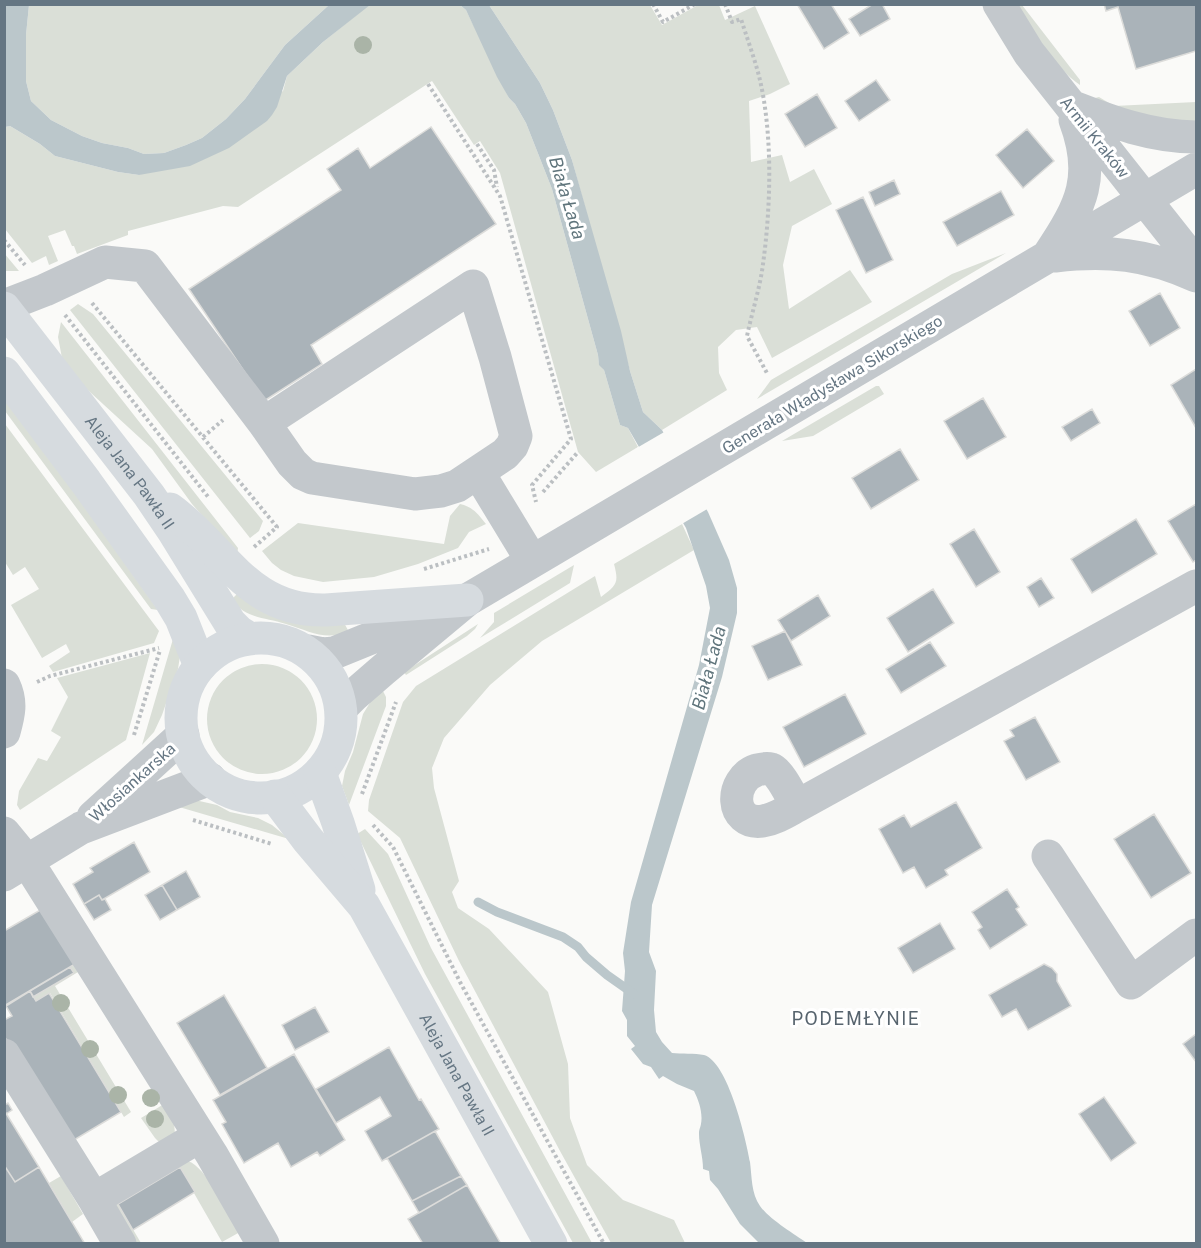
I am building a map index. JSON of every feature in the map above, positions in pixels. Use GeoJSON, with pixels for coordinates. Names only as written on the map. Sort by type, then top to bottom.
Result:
{"type":"FeatureCollection","features":[{"type":"Feature","properties":{"kind":"main road","name":"Aleja Jana Pawła II"},"geometry":{"type":"LineString","coordinates":[[4,307],[149,495],[230,623],[249,638]]}},
{"type":"Feature","properties":{"kind":"main road"},"geometry":{"type":"LineString","coordinates":[[4,373],[100,500],[169,598],[181,618],[200,666]]}},
{"type":"Feature","properties":{"kind":"main road"},"geometry":{"type":"LineString","coordinates":[[149,495],[190,524],[246,582],[271,598],[292,607],[326,610],[467,600]]}},
{"type":"Feature","properties":{"kind":"main road"},"geometry":{"type":"LineString","coordinates":[[249,638],[286,641],[308,651],[330,676],[342,708],[340,736],[329,762],[320,773],[288,794],[264,798],[230,791],[210,779],[196,764],[183,735],[182,704],[189,684],[200,666],[222,648],[249,638]]}},
{"type":"Feature","properties":{"kind":"main road","name":"Aleja Jana Pawła II"},"geometry":{"type":"LineString","coordinates":[[320,773],[364,906]]}},
{"type":"Feature","properties":{"kind":"main road","name":"Aleja Jana Pawła II"},"geometry":{"type":"LineString","coordinates":[[275,796],[364,906],[551,1244]]}},
{"type":"Feature","properties":{"kind":"street","name":"Armii Kraków"},"geometry":{"type":"LineString","coordinates":[[999,4],[1029,54],[1197,264]]}},
{"type":"Feature","properties":{"kind":"street"},"geometry":{"type":"LineString","coordinates":[[1069,105],[1116,124],[1149,132],[1197,138]]}},
{"type":"Feature","properties":{"kind":"street"},"geometry":{"type":"LineString","coordinates":[[1047,256],[1074,212],[1085,183],[1086,165],[1083,144],[1069,105]]}},
{"type":"Feature","properties":{"kind":"street","name":"Generała Władysława Sikorskiego"},"geometry":{"type":"LineString","coordinates":[[342,708],[383,670],[467,600],[1197,169]]}},
{"type":"Feature","properties":{"kind":"street"},"geometry":{"type":"LineString","coordinates":[[1047,256],[1102,252],[1123,254],[1162,263],[1197,276]]}},
{"type":"Feature","properties":{"kind":"street"},"geometry":{"type":"LineString","coordinates":[[4,307],[105,262],[145,266],[292,463],[303,474],[312,478],[415,494],[441,491],[457,486],[505,454],[512,446],[516,436],[473,286],[264,423]]}},
{"type":"Feature","properties":{"kind":"street"},"geometry":{"type":"LineString","coordinates":[[478,472],[532,561]]}},
{"type":"Feature","properties":{"kind":"street"},"geometry":{"type":"LineString","coordinates":[[797,806],[1197,586]]}},
{"type":"Feature","properties":{"kind":"street","name":"Generała Władysława Sikorskiego"},"geometry":{"type":"LineString","coordinates":[[308,651],[323,654],[334,653],[467,600]]}},
{"type":"Feature","properties":{"kind":"street"},"geometry":{"type":"LineString","coordinates":[[4,732],[10,699],[7,690]]}},
{"type":"Feature","properties":{"kind":"street","name":"Włosiankarska"},"geometry":{"type":"LineString","coordinates":[[16,868],[81,828],[183,735]]}},
{"type":"Feature","properties":{"kind":"street","name":"Włosiankarska"},"geometry":{"type":"LineString","coordinates":[[81,828],[210,779]]}},
{"type":"Feature","properties":{"kind":"street"},"geometry":{"type":"LineString","coordinates":[[4,833],[16,868],[200,1136],[263,1244]]}},
{"type":"Feature","properties":{"kind":"street"},"geometry":{"type":"LineString","coordinates":[[1048,856],[1131,983],[1197,935]]}},
{"type":"Feature","properties":{"kind":"street"},"geometry":{"type":"LineString","coordinates":[[4,1055],[120,1244]]}},
{"type":"Feature","properties":{"kind":"street"},"geometry":{"type":"LineString","coordinates":[[94,1199],[200,1136]]}},
{"type":"Feature","properties":{"kind":"path"},"geometry":{"type":"LineString","coordinates":[[653,4],[663,22],[695,4]]}},
{"type":"Feature","properties":{"kind":"path"},"geometry":{"type":"LineString","coordinates":[[725,4],[732,22],[741,18],[759,77],[764,108],[769,158],[768,207],[763,266],[747,336],[768,375]]}},
{"type":"Feature","properties":{"kind":"path"},"geometry":{"type":"LineString","coordinates":[[428,84],[502,202],[572,439],[532,485],[536,502]]}},
{"type":"Feature","properties":{"kind":"path"},"geometry":{"type":"LineString","coordinates":[[477,144],[494,170],[497,191]]}},
{"type":"Feature","properties":{"kind":"path"},"geometry":{"type":"LineString","coordinates":[[4,240],[31,273]]}},
{"type":"Feature","properties":{"kind":"path"},"geometry":{"type":"LineString","coordinates":[[92,303],[277,527],[251,550]]}},
{"type":"Feature","properties":{"kind":"path"},"geometry":{"type":"LineString","coordinates":[[60,309],[215,506]]}},
{"type":"Feature","properties":{"kind":"path"},"geometry":{"type":"LineString","coordinates":[[543,492],[579,452]]}},
{"type":"Feature","properties":{"kind":"path"},"geometry":{"type":"LineString","coordinates":[[132,741],[163,640]]}},
{"type":"Feature","properties":{"kind":"path"},"geometry":{"type":"LineString","coordinates":[[7,690],[50,676],[161,647]]}},
{"type":"Feature","properties":{"kind":"path"},"geometry":{"type":"LineString","coordinates":[[360,801],[399,695]]}},
{"type":"Feature","properties":{"kind":"path"},"geometry":{"type":"LineString","coordinates":[[367,818],[393,847],[459,982],[604,1244]]}},
{"type":"Feature","properties":{"kind":"path"},"geometry":{"type":"LineString","coordinates":[[190,819],[281,847]]}},
{"type":"Feature","properties":{"kind":"shaded area"},"geometry":{"type":"Polygon","coordinates":[[[370,4],[460,5],[466,10],[509,98],[526,123],[552,189],[599,364],[604,370],[620,425],[628,428],[638,447],[596,472],[578,452],[500,173],[480,141],[474,145],[432,81],[238,207],[223,206],[128,231],[128,235],[77,254],[65,230],[48,236],[58,261],[49,265],[46,256],[32,263],[5,229],[4,127],[10,126],[55,156],[139,175],[283,91],[287,76],[323,42],[370,4]]]}},
{"type":"Feature","properties":{"kind":"shaded area"},"geometry":{"type":"Polygon","coordinates":[[[29,5],[329,5],[285,45],[245,99],[226,119],[202,138],[186,145],[164,153],[144,154],[82,136],[51,120],[31,101],[26,81],[26,35],[29,5]]]}},
{"type":"Feature","properties":{"kind":"shaded area"},"geometry":{"type":"Polygon","coordinates":[[[489,5],[650,5],[662,25],[698,5],[719,5],[725,20],[755,6],[790,84],[749,101],[751,162],[782,155],[790,182],[814,169],[832,204],[792,226],[783,265],[789,309],[850,270],[872,302],[772,358],[757,327],[736,330],[718,347],[719,373],[727,390],[662,430],[643,412],[572,160],[553,110],[540,83],[489,5]]]}},
{"type":"Feature","properties":{"kind":"shaded area"},"geometry":{"type":"Polygon","coordinates":[[[1017,5],[1022,5],[1080,80],[1080,85],[1053,59],[1017,5]]]}},
{"type":"Feature","properties":{"kind":"shaded area"},"geometry":{"type":"Polygon","coordinates":[[[1099,97],[1114,106],[1196,102],[1196,122],[1170,122],[1144,118],[1119,109],[1095,98],[1099,97]]]}},
{"type":"Feature","properties":{"kind":"shaded area"},"geometry":{"type":"Polygon","coordinates":[[[4,253],[19,271],[5,271],[4,253]]]}},
{"type":"Feature","properties":{"kind":"shaded area"},"geometry":{"type":"Polygon","coordinates":[[[1006,253],[757,399],[771,380],[952,274],[1006,253]]]}},
{"type":"Feature","properties":{"kind":"shaded area"},"geometry":{"type":"Polygon","coordinates":[[[78,304],[93,314],[263,521],[259,531],[250,538],[70,310],[78,304]]]}},
{"type":"Feature","properties":{"kind":"shaded area"},"geometry":{"type":"Polygon","coordinates":[[[61,322],[238,548],[237,555],[192,504],[152,449],[79,382],[62,358],[58,337],[61,322]]]}},
{"type":"Feature","properties":{"kind":"shaded area"},"geometry":{"type":"Polygon","coordinates":[[[879,386],[884,394],[813,436],[782,441],[879,386]]]}},
{"type":"Feature","properties":{"kind":"shaded area"},"geometry":{"type":"Polygon","coordinates":[[[4,394],[158,610],[151,609],[5,411],[4,394]]]}},
{"type":"Feature","properties":{"kind":"shaded area"},"geometry":{"type":"Polygon","coordinates":[[[5,424],[159,631],[154,643],[53,672],[49,666],[70,652],[66,644],[42,658],[11,605],[39,589],[25,567],[13,575],[5,562],[5,424]]]}},
{"type":"Feature","properties":{"kind":"shaded area"},"geometry":{"type":"Polygon","coordinates":[[[460,504],[472,509],[486,524],[469,532],[458,548],[418,564],[374,577],[323,582],[294,576],[272,563],[262,551],[298,523],[444,544],[450,516],[460,504]]]}},
{"type":"Feature","properties":{"kind":"shaded area"},"geometry":{"type":"Polygon","coordinates":[[[682,524],[694,550],[542,641],[490,685],[444,738],[432,768],[434,788],[459,881],[452,892],[458,908],[489,929],[548,992],[568,1064],[570,1118],[587,1165],[623,1200],[674,1220],[685,1243],[611,1243],[459,961],[400,838],[368,811],[369,800],[403,702],[416,686],[595,576],[601,597],[615,583],[614,564],[682,524]]]}},
{"type":"Feature","properties":{"kind":"shaded area"},"geometry":{"type":"Polygon","coordinates":[[[574,565],[570,583],[480,638],[494,622],[494,613],[574,565]]]}},
{"type":"Feature","properties":{"kind":"shaded area"},"geometry":{"type":"Polygon","coordinates":[[[239,592],[343,621],[349,632],[332,636],[317,634],[250,614],[231,600],[239,592]]]}},
{"type":"Feature","properties":{"kind":"shaded area"},"geometry":{"type":"Polygon","coordinates":[[[478,624],[467,636],[406,675],[404,672],[478,624]]]}},
{"type":"Feature","properties":{"kind":"shaded area"},"geometry":{"type":"Polygon","coordinates":[[[173,639],[180,656],[178,669],[154,732],[142,745],[173,639]]]}},
{"type":"Feature","properties":{"kind":"shaded area"},"geometry":{"type":"Polygon","coordinates":[[[150,653],[126,740],[20,810],[17,805],[19,791],[38,758],[47,761],[61,737],[51,731],[68,697],[57,678],[150,653]]]}},
{"type":"Feature","properties":{"kind":"shaded area"},"geometry":{"type":"Polygon","coordinates":[[[262,664],[283,668],[301,680],[313,698],[317,719],[313,740],[301,758],[283,770],[262,774],[241,770],[223,758],[211,740],[207,719],[211,698],[223,680],[241,668],[262,664]]]}},
{"type":"Feature","properties":{"kind":"shaded area"},"geometry":{"type":"Polygon","coordinates":[[[382,689],[386,697],[386,706],[349,805],[342,786],[345,771],[353,752],[363,714],[382,689]]]}},
{"type":"Feature","properties":{"kind":"shaded area"},"geometry":{"type":"Polygon","coordinates":[[[195,800],[217,805],[230,812],[258,818],[272,825],[289,839],[179,807],[195,800]]]}},
{"type":"Feature","properties":{"kind":"shaded area"},"geometry":{"type":"Polygon","coordinates":[[[365,829],[388,854],[431,948],[592,1243],[573,1243],[425,974],[357,834],[365,829]]]}},
{"type":"Feature","properties":{"kind":"shaded area"},"geometry":{"type":"Polygon","coordinates":[[[75,964],[78,972],[55,986],[131,1112],[124,1117],[50,993],[36,1001],[33,997],[74,973],[70,967],[75,964]]]}},
{"type":"Feature","properties":{"kind":"shaded area"},"geometry":{"type":"Polygon","coordinates":[[[164,1104],[174,1123],[175,1134],[160,1143],[141,1118],[164,1104]]]}},
{"type":"Feature","properties":{"kind":"shaded area"},"geometry":{"type":"Polygon","coordinates":[[[188,1161],[195,1165],[209,1181],[240,1232],[222,1242],[179,1167],[118,1204],[141,1243],[129,1243],[110,1206],[188,1161]]]}},
{"type":"Feature","properties":{"kind":"shaded area"},"geometry":{"type":"Polygon","coordinates":[[[61,1176],[83,1214],[72,1222],[49,1183],[61,1176]]]}},
{"type":"Feature","properties":{"kind":"water"},"geometry":{"type":"Polygon","coordinates":[[[4,5],[29,5],[26,35],[26,81],[31,101],[51,120],[82,136],[144,154],[164,153],[186,145],[202,138],[226,119],[245,99],[285,45],[329,5],[370,5],[323,42],[287,76],[277,107],[267,121],[229,148],[190,166],[139,175],[55,156],[10,126],[5,127],[4,5]]]}},
{"type":"Feature","properties":{"kind":"water","name":"Biała Łada"},"geometry":{"type":"Polygon","coordinates":[[[460,5],[489,5],[540,83],[553,110],[572,160],[643,412],[662,430],[708,512],[729,560],[737,588],[737,613],[722,677],[652,905],[649,952],[656,971],[654,1010],[656,1032],[672,1053],[704,1055],[721,1071],[740,1120],[757,1201],[769,1216],[807,1243],[759,1243],[740,1224],[710,1180],[709,1171],[703,1169],[699,1134],[701,1111],[694,1091],[663,1076],[659,1079],[651,1067],[643,1064],[631,1049],[635,1046],[627,1036],[627,1020],[622,1011],[625,971],[623,953],[631,902],[699,665],[710,608],[706,586],[686,528],[628,428],[620,425],[604,370],[599,365],[552,189],[526,123],[497,77],[466,10],[460,5]]]}},
{"type":"Feature","properties":{"kind":"pier"},"geometry":{"type":"Polygon","coordinates":[[[666,431],[709,508],[680,525],[635,449],[666,431]]]}},
{"type":"Feature","properties":{"kind":"building"},"geometry":{"type":"Polygon","coordinates":[[[797,4],[831,4],[849,33],[824,49],[797,4]]]}},
{"type":"Feature","properties":{"kind":"building"},"geometry":{"type":"Polygon","coordinates":[[[873,4],[882,4],[890,19],[860,36],[849,19],[873,4]]]}},
{"type":"Feature","properties":{"kind":"building"},"geometry":{"type":"Polygon","coordinates":[[[1104,4],[1196,4],[1196,51],[1136,69],[1118,7],[1106,11],[1104,4]]]}},
{"type":"Feature","properties":{"kind":"building"},"geometry":{"type":"Polygon","coordinates":[[[876,80],[890,100],[859,121],[845,101],[876,80]]]}},
{"type":"Feature","properties":{"kind":"building"},"geometry":{"type":"Polygon","coordinates":[[[817,94],[837,128],[805,147],[785,114],[817,94]]]}},
{"type":"Feature","properties":{"kind":"building"},"geometry":{"type":"Polygon","coordinates":[[[431,127],[496,224],[311,345],[322,364],[264,401],[189,289],[341,190],[327,169],[358,148],[370,168],[431,127]]]}},
{"type":"Feature","properties":{"kind":"building"},"geometry":{"type":"Polygon","coordinates":[[[1027,129],[1054,161],[1023,188],[996,155],[1027,129]]]}},
{"type":"Feature","properties":{"kind":"building"},"geometry":{"type":"Polygon","coordinates":[[[894,180],[900,194],[875,206],[869,192],[894,180]]]}},
{"type":"Feature","properties":{"kind":"building"},"geometry":{"type":"Polygon","coordinates":[[[1001,191],[1014,215],[957,246],[943,222],[1001,191]]]}},
{"type":"Feature","properties":{"kind":"building"},"geometry":{"type":"Polygon","coordinates":[[[863,197],[893,260],[866,273],[836,210],[863,197]]]}},
{"type":"Feature","properties":{"kind":"building"},"geometry":{"type":"Polygon","coordinates":[[[1160,293],[1180,328],[1150,346],[1129,311],[1160,293]]]}},
{"type":"Feature","properties":{"kind":"building"},"geometry":{"type":"Polygon","coordinates":[[[1196,369],[1196,428],[1171,385],[1196,369]]]}},
{"type":"Feature","properties":{"kind":"building"},"geometry":{"type":"Polygon","coordinates":[[[983,398],[1006,437],[967,459],[944,421],[983,398]]]}},
{"type":"Feature","properties":{"kind":"building"},"geometry":{"type":"Polygon","coordinates":[[[1092,409],[1100,423],[1071,441],[1062,427],[1092,409]]]}},
{"type":"Feature","properties":{"kind":"building"},"geometry":{"type":"Polygon","coordinates":[[[900,449],[919,480],[871,509],[852,478],[900,449]]]}},
{"type":"Feature","properties":{"kind":"building"},"geometry":{"type":"Polygon","coordinates":[[[1196,504],[1196,560],[1193,562],[1168,521],[1196,504]]]}},
{"type":"Feature","properties":{"kind":"building"},"geometry":{"type":"Polygon","coordinates":[[[1136,519],[1157,554],[1092,593],[1071,559],[1136,519]]]}},
{"type":"Feature","properties":{"kind":"building"},"geometry":{"type":"Polygon","coordinates":[[[974,529],[1000,572],[976,587],[950,544],[974,529]]]}},
{"type":"Feature","properties":{"kind":"building"},"geometry":{"type":"Polygon","coordinates":[[[1041,578],[1054,598],[1039,607],[1027,587],[1041,578]]]}},
{"type":"Feature","properties":{"kind":"building"},"geometry":{"type":"Polygon","coordinates":[[[933,589],[954,623],[908,652],[887,618],[933,589]]]}},
{"type":"Feature","properties":{"kind":"building"},"geometry":{"type":"Polygon","coordinates":[[[818,595],[830,616],[791,641],[778,620],[818,595]]]}},
{"type":"Feature","properties":{"kind":"building"},"geometry":{"type":"Polygon","coordinates":[[[785,631],[802,665],[768,680],[752,646],[785,631]]]}},
{"type":"Feature","properties":{"kind":"building"},"geometry":{"type":"Polygon","coordinates":[[[930,642],[946,666],[901,693],[886,669],[930,642]]]}},
{"type":"Feature","properties":{"kind":"building"},"geometry":{"type":"Polygon","coordinates":[[[845,694],[866,734],[804,767],[783,727],[845,694]]]}},
{"type":"Feature","properties":{"kind":"building"},"geometry":{"type":"Polygon","coordinates":[[[1035,717],[1060,762],[1026,780],[1004,741],[1014,736],[1010,730],[1035,717]]]}},
{"type":"Feature","properties":{"kind":"building"},"geometry":{"type":"Polygon","coordinates":[[[956,802],[982,848],[945,870],[948,875],[926,888],[914,867],[903,873],[879,829],[904,815],[911,827],[956,802]]]}},
{"type":"Feature","properties":{"kind":"building"},"geometry":{"type":"Polygon","coordinates":[[[1154,814],[1191,873],[1151,898],[1114,839],[1154,814]]]}},
{"type":"Feature","properties":{"kind":"building"},"geometry":{"type":"Polygon","coordinates":[[[134,842],[150,872],[102,900],[99,895],[84,904],[73,884],[93,872],[90,868],[134,842]]]}},
{"type":"Feature","properties":{"kind":"building"},"geometry":{"type":"Polygon","coordinates":[[[186,871],[200,897],[177,910],[162,885],[186,871]]]}},
{"type":"Feature","properties":{"kind":"building"},"geometry":{"type":"Polygon","coordinates":[[[162,885],[177,910],[160,920],[145,895],[162,885]]]}},
{"type":"Feature","properties":{"kind":"building"},"geometry":{"type":"Polygon","coordinates":[[[1007,889],[1019,907],[1016,909],[1027,925],[990,949],[978,930],[982,927],[972,912],[1007,889]]]}},
{"type":"Feature","properties":{"kind":"building"},"geometry":{"type":"Polygon","coordinates":[[[99,895],[102,900],[105,899],[111,910],[94,920],[84,904],[99,895]]]}},
{"type":"Feature","properties":{"kind":"building"},"geometry":{"type":"Polygon","coordinates":[[[42,909],[75,964],[4,1006],[4,931],[42,909]]]}},
{"type":"Feature","properties":{"kind":"building"},"geometry":{"type":"Polygon","coordinates":[[[940,923],[955,949],[913,973],[898,948],[940,923]]]}},
{"type":"Feature","properties":{"kind":"building"},"geometry":{"type":"Polygon","coordinates":[[[1044,964],[1057,974],[1057,981],[1071,1006],[1028,1030],[1016,1009],[1002,1017],[989,995],[1044,964]]]}},
{"type":"Feature","properties":{"kind":"building"},"geometry":{"type":"Polygon","coordinates":[[[70,967],[74,973],[33,997],[30,991],[70,967]]]}},
{"type":"Feature","properties":{"kind":"building"},"geometry":{"type":"Polygon","coordinates":[[[30,991],[36,1001],[49,993],[121,1112],[69,1143],[4,1036],[4,1020],[12,1016],[6,1006],[30,991]]]}},
{"type":"Feature","properties":{"kind":"building"},"geometry":{"type":"Polygon","coordinates":[[[224,995],[267,1068],[220,1095],[177,1023],[224,995]]]}},
{"type":"Feature","properties":{"kind":"building"},"geometry":{"type":"Polygon","coordinates":[[[315,1007],[329,1032],[295,1050],[282,1025],[315,1007]]]}},
{"type":"Feature","properties":{"kind":"building"},"geometry":{"type":"Polygon","coordinates":[[[1196,1034],[1196,1062],[1183,1044],[1196,1034]]]}},
{"type":"Feature","properties":{"kind":"building"},"geometry":{"type":"Polygon","coordinates":[[[389,1047],[419,1100],[421,1099],[439,1129],[382,1161],[365,1131],[391,1116],[380,1097],[336,1123],[316,1089],[389,1047]]]}},
{"type":"Feature","properties":{"kind":"building"},"geometry":{"type":"Polygon","coordinates":[[[294,1054],[345,1140],[320,1156],[317,1152],[291,1167],[278,1143],[244,1163],[222,1124],[226,1122],[213,1100],[294,1054]]]}},
{"type":"Feature","properties":{"kind":"building"},"geometry":{"type":"Polygon","coordinates":[[[1104,1097],[1136,1143],[1111,1161],[1079,1114],[1104,1097]]]}},
{"type":"Feature","properties":{"kind":"building"},"geometry":{"type":"Polygon","coordinates":[[[8,1103],[12,1110],[6,1114],[4,1105],[8,1103]]]}},
{"type":"Feature","properties":{"kind":"building"},"geometry":{"type":"Polygon","coordinates":[[[4,1110],[39,1167],[15,1182],[4,1165],[4,1110]]]}},
{"type":"Feature","properties":{"kind":"building"},"geometry":{"type":"Polygon","coordinates":[[[435,1131],[461,1176],[412,1201],[387,1158],[435,1131]]]}},
{"type":"Feature","properties":{"kind":"building"},"geometry":{"type":"Polygon","coordinates":[[[4,1165],[15,1182],[39,1167],[85,1244],[4,1244],[4,1165]]]}},
{"type":"Feature","properties":{"kind":"building"},"geometry":{"type":"Polygon","coordinates":[[[180,1167],[195,1192],[133,1230],[118,1204],[180,1167]]]}},
{"type":"Feature","properties":{"kind":"building"},"geometry":{"type":"Polygon","coordinates":[[[461,1176],[467,1185],[419,1213],[412,1201],[461,1176]]]}},
{"type":"Feature","properties":{"kind":"building"},"geometry":{"type":"Polygon","coordinates":[[[467,1185],[501,1244],[423,1244],[408,1219],[467,1185]]]}},
{"type":"Feature","properties":{"kind":"waterway"},"geometry":{"type":"LineString","coordinates":[[478,902],[497,912],[563,937],[578,947],[607,975],[634,994]]}},
{"type":"Feature","properties":{"kind":"district","name":"PODEMŁYNIE"},"geometry":{"type":"Point","coordinates":[856,1019]}}]}
